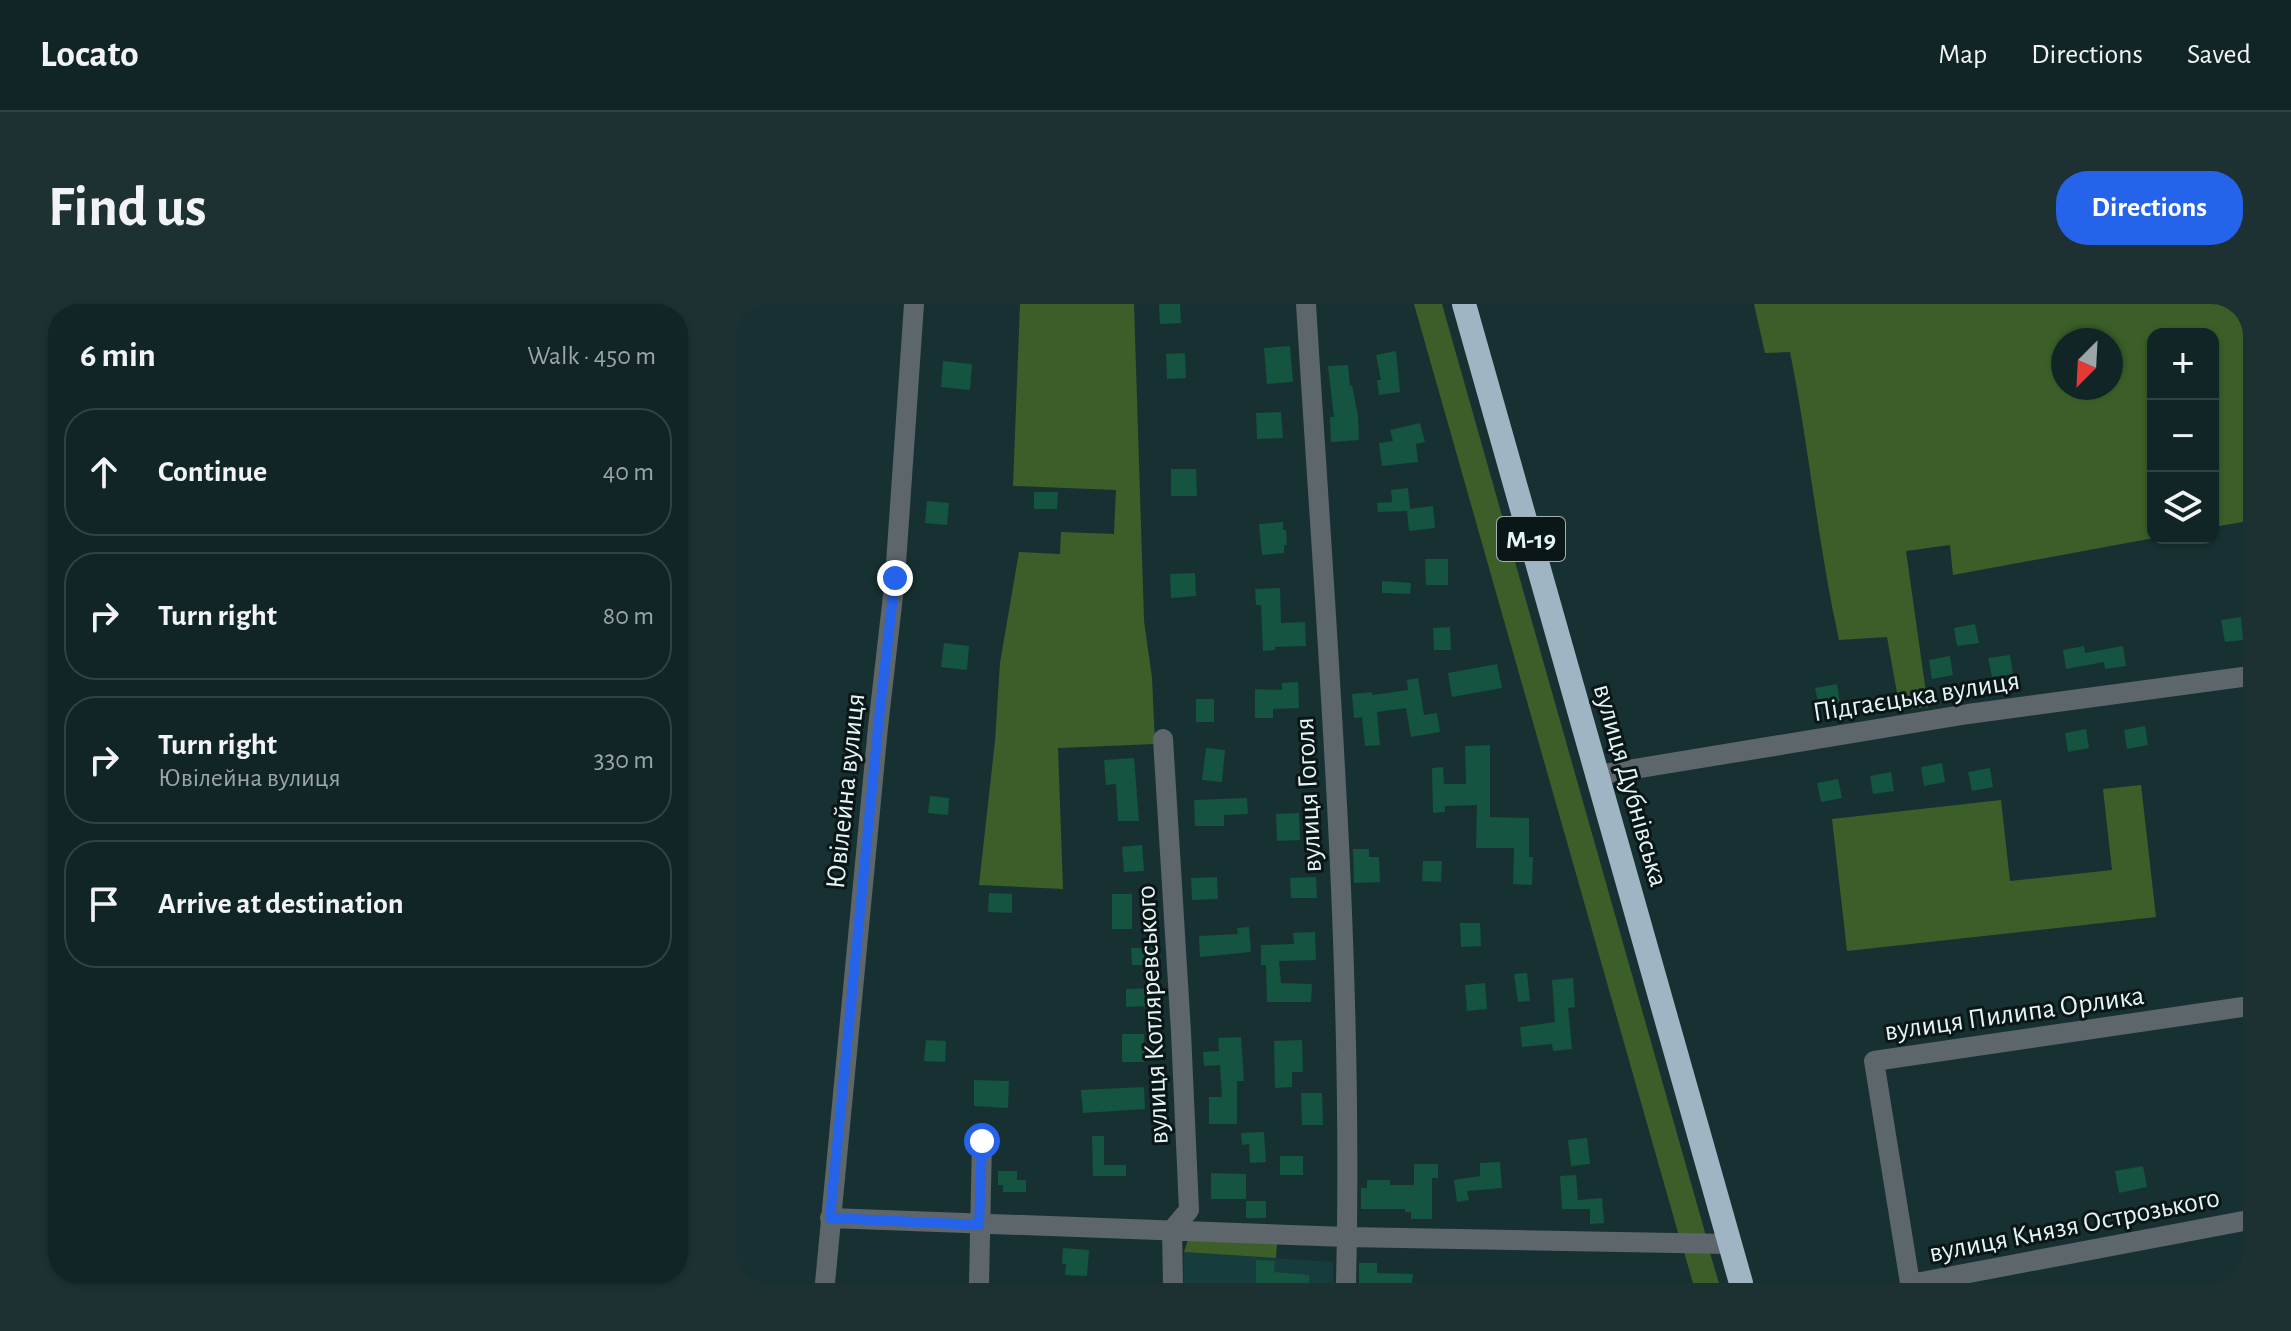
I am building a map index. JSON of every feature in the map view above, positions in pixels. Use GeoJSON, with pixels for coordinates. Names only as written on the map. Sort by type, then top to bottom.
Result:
{"type":"FeatureCollection","features":[{"type":"Feature","properties":{"kind":"highway","name":"вулиця Дубнівська"},"geometry":{"type":"LineString","coordinates":[[1464,304],[1741,1283]]}},
{"type":"Feature","properties":{"kind":"street","name":"Ювілейна вулиця"},"geometry":{"type":"LineString","coordinates":[[825,1283],[895,578],[914,304]]}},
{"type":"Feature","properties":{"kind":"street","name":"вулиця Гоголя"},"geometry":{"type":"LineString","coordinates":[[1306,304],[1334,748],[1343,953],[1346,1283]]}},
{"type":"Feature","properties":{"kind":"street","name":"Підгаєцька вулиця"},"geometry":{"type":"LineString","coordinates":[[1598,775],[1968,714],[2243,677]]}},
{"type":"Feature","properties":{"kind":"street","name":"вулиця Котляревського"},"geometry":{"type":"LineString","coordinates":[[1163,739],[1189,1210],[1172,1230],[1173,1283]]}},
{"type":"Feature","properties":{"kind":"street","name":"вулиця Пилипа Орлика"},"geometry":{"type":"LineString","coordinates":[[1913,1283],[1874,1061],[2243,1007]]}},
{"type":"Feature","properties":{"kind":"street"},"geometry":{"type":"LineString","coordinates":[[979,1283],[982,1141]]}},
{"type":"Feature","properties":{"kind":"street"},"geometry":{"type":"LineString","coordinates":[[830,1218],[1347,1237],[1729,1244]]}},
{"type":"Feature","properties":{"kind":"street","name":"вулиця Князя Острозького"},"geometry":{"type":"LineString","coordinates":[[1913,1283],[2243,1221]]}},
{"type":"Feature","properties":{"kind":"shaded area"},"geometry":{"type":"Polygon","coordinates":[[[1184,1252],[1333,1262],[1333,1283],[1184,1283],[1184,1252]]]}},
{"type":"Feature","properties":{"kind":"green space"},"geometry":{"type":"Polygon","coordinates":[[[1020,304],[1134,304],[1144,621],[1152,678],[1155,744],[1058,748],[1063,889],[979,885],[1000,663],[1019,552],[1060,554],[1061,532],[1114,534],[1116,490],[1013,486],[1020,304]]]}},
{"type":"Feature","properties":{"kind":"green space"},"geometry":{"type":"Polygon","coordinates":[[[1414,304],[1442,304],[1706,1236],[1679,1236],[1414,304]]]}},
{"type":"Feature","properties":{"kind":"green space"},"geometry":{"type":"Polygon","coordinates":[[[1754,304],[2243,304],[2243,522],[2219,526],[2219,328],[2147,328],[2147,539],[1953,575],[1950,545],[1906,551],[1928,707],[1900,710],[1887,637],[1839,640],[1790,352],[1765,353],[1754,304]]]}},
{"type":"Feature","properties":{"kind":"green space"},"geometry":{"type":"Polygon","coordinates":[[[2141,785],[2156,917],[1847,951],[1832,819],[2001,800],[2010,881],[2112,870],[2103,789],[2141,785]]]}},
{"type":"Feature","properties":{"kind":"green space"},"geometry":{"type":"Polygon","coordinates":[[[1189,1237],[1277,1243],[1276,1258],[1184,1252],[1189,1237]]]}},
{"type":"Feature","properties":{"kind":"green space"},"geometry":{"type":"Polygon","coordinates":[[[1684,1252],[1710,1253],[1719,1283],[1693,1283],[1684,1252]]]}},
{"type":"Feature","properties":{"kind":"building"},"geometry":{"type":"Polygon","coordinates":[[[1159,304],[1180,304],[1181,323],[1160,324],[1159,304]]]}},
{"type":"Feature","properties":{"kind":"building"},"geometry":{"type":"Polygon","coordinates":[[[1290,346],[1293,382],[1267,384],[1264,348],[1290,346]]]}},
{"type":"Feature","properties":{"kind":"building"},"geometry":{"type":"Polygon","coordinates":[[[1396,351],[1400,392],[1379,395],[1377,380],[1381,380],[1376,355],[1396,351]]]}},
{"type":"Feature","properties":{"kind":"building"},"geometry":{"type":"Polygon","coordinates":[[[1185,353],[1186,378],[1167,379],[1166,354],[1185,353]]]}},
{"type":"Feature","properties":{"kind":"building"},"geometry":{"type":"Polygon","coordinates":[[[943,361],[972,364],[970,390],[941,387],[943,361]]]}},
{"type":"Feature","properties":{"kind":"building"},"geometry":{"type":"Polygon","coordinates":[[[1348,365],[1358,416],[1359,440],[1331,442],[1330,417],[1334,417],[1328,366],[1348,365]]]}},
{"type":"Feature","properties":{"kind":"building"},"geometry":{"type":"Polygon","coordinates":[[[1281,412],[1283,438],[1257,439],[1256,413],[1281,412]]]}},
{"type":"Feature","properties":{"kind":"building"},"geometry":{"type":"Polygon","coordinates":[[[1420,423],[1425,442],[1416,444],[1418,462],[1382,466],[1379,443],[1393,441],[1390,430],[1420,423]]]}},
{"type":"Feature","properties":{"kind":"building"},"geometry":{"type":"Polygon","coordinates":[[[1171,469],[1196,469],[1197,496],[1171,496],[1171,469]]]}},
{"type":"Feature","properties":{"kind":"building"},"geometry":{"type":"Polygon","coordinates":[[[1408,488],[1410,509],[1433,506],[1435,528],[1409,531],[1407,511],[1378,512],[1377,503],[1392,502],[1391,490],[1408,488]]]}},
{"type":"Feature","properties":{"kind":"building"},"geometry":{"type":"Polygon","coordinates":[[[1034,492],[1058,492],[1057,509],[1034,509],[1034,492]]]}},
{"type":"Feature","properties":{"kind":"building"},"geometry":{"type":"Polygon","coordinates":[[[927,501],[949,503],[947,525],[925,523],[927,501]]]}},
{"type":"Feature","properties":{"kind":"building"},"geometry":{"type":"Polygon","coordinates":[[[1283,522],[1287,545],[1284,545],[1284,553],[1262,555],[1259,524],[1283,522]]]}},
{"type":"Feature","properties":{"kind":"building"},"geometry":{"type":"Polygon","coordinates":[[[1425,559],[1448,559],[1448,585],[1426,585],[1425,559]]]}},
{"type":"Feature","properties":{"kind":"building"},"geometry":{"type":"Polygon","coordinates":[[[1195,573],[1196,596],[1171,598],[1170,574],[1195,573]]]}},
{"type":"Feature","properties":{"kind":"building"},"geometry":{"type":"Polygon","coordinates":[[[1382,581],[1411,583],[1410,594],[1382,593],[1382,581]]]}},
{"type":"Feature","properties":{"kind":"building"},"geometry":{"type":"Polygon","coordinates":[[[1280,588],[1281,623],[1305,622],[1306,646],[1275,647],[1275,650],[1263,651],[1261,605],[1256,605],[1255,589],[1280,588]]]}},
{"type":"Feature","properties":{"kind":"building"},"geometry":{"type":"Polygon","coordinates":[[[2241,617],[2243,640],[2225,642],[2221,620],[2241,617]]]}},
{"type":"Feature","properties":{"kind":"building"},"geometry":{"type":"Polygon","coordinates":[[[1975,624],[1979,643],[1957,646],[1954,628],[1975,624]]]}},
{"type":"Feature","properties":{"kind":"building"},"geometry":{"type":"Polygon","coordinates":[[[1450,627],[1451,650],[1434,650],[1433,628],[1450,627]]]}},
{"type":"Feature","properties":{"kind":"building"},"geometry":{"type":"Polygon","coordinates":[[[944,643],[969,646],[967,670],[941,667],[944,643]]]}},
{"type":"Feature","properties":{"kind":"building"},"geometry":{"type":"Polygon","coordinates":[[[2084,646],[2085,653],[2123,646],[2126,666],[2105,669],[2104,662],[2066,669],[2063,650],[2084,646]]]}},
{"type":"Feature","properties":{"kind":"building"},"geometry":{"type":"Polygon","coordinates":[[[2010,655],[2013,674],[1992,677],[1988,658],[2010,655]]]}},
{"type":"Feature","properties":{"kind":"building"},"geometry":{"type":"Polygon","coordinates":[[[1950,656],[1953,675],[1932,679],[1929,660],[1950,656]]]}},
{"type":"Feature","properties":{"kind":"building"},"geometry":{"type":"Polygon","coordinates":[[[1497,664],[1502,688],[1452,697],[1448,673],[1497,664]]]}},
{"type":"Feature","properties":{"kind":"building"},"geometry":{"type":"Polygon","coordinates":[[[1418,678],[1424,715],[1437,713],[1440,732],[1411,737],[1406,708],[1377,712],[1380,745],[1365,746],[1362,717],[1354,718],[1352,694],[1372,692],[1372,695],[1408,690],[1407,680],[1418,678]]]}},
{"type":"Feature","properties":{"kind":"building"},"geometry":{"type":"Polygon","coordinates":[[[1298,682],[1299,708],[1273,709],[1273,718],[1255,718],[1255,689],[1282,690],[1282,683],[1298,682]]]}},
{"type":"Feature","properties":{"kind":"building"},"geometry":{"type":"Polygon","coordinates":[[[1837,684],[1840,703],[1819,707],[1815,688],[1837,684]]]}},
{"type":"Feature","properties":{"kind":"building"},"geometry":{"type":"Polygon","coordinates":[[[1196,699],[1214,699],[1214,722],[1196,722],[1196,699]]]}},
{"type":"Feature","properties":{"kind":"building"},"geometry":{"type":"Polygon","coordinates":[[[2145,726],[2148,745],[2127,749],[2124,730],[2145,726]]]}},
{"type":"Feature","properties":{"kind":"building"},"geometry":{"type":"Polygon","coordinates":[[[2086,729],[2089,748],[2068,752],[2065,733],[2086,729]]]}},
{"type":"Feature","properties":{"kind":"building"},"geometry":{"type":"Polygon","coordinates":[[[1490,745],[1490,817],[1529,818],[1532,885],[1513,884],[1514,848],[1476,848],[1477,805],[1445,806],[1445,812],[1433,813],[1432,768],[1443,767],[1444,784],[1466,784],[1465,746],[1490,745]]]}},
{"type":"Feature","properties":{"kind":"building"},"geometry":{"type":"Polygon","coordinates":[[[1206,748],[1225,750],[1222,782],[1202,780],[1206,748]]]}},
{"type":"Feature","properties":{"kind":"building"},"geometry":{"type":"Polygon","coordinates":[[[1134,758],[1139,821],[1118,821],[1116,784],[1106,785],[1104,760],[1134,758]]]}},
{"type":"Feature","properties":{"kind":"building"},"geometry":{"type":"Polygon","coordinates":[[[1942,763],[1945,782],[1924,786],[1921,767],[1942,763]]]}},
{"type":"Feature","properties":{"kind":"building"},"geometry":{"type":"Polygon","coordinates":[[[1990,768],[1993,787],[1972,791],[1968,772],[1990,768]]]}},
{"type":"Feature","properties":{"kind":"building"},"geometry":{"type":"Polygon","coordinates":[[[1891,772],[1894,791],[1873,794],[1870,776],[1891,772]]]}},
{"type":"Feature","properties":{"kind":"building"},"geometry":{"type":"Polygon","coordinates":[[[1838,779],[1842,798],[1821,802],[1817,783],[1838,779]]]}},
{"type":"Feature","properties":{"kind":"building"},"geometry":{"type":"Polygon","coordinates":[[[930,796],[949,798],[948,815],[928,813],[930,796]]]}},
{"type":"Feature","properties":{"kind":"building"},"geometry":{"type":"Polygon","coordinates":[[[1247,798],[1248,814],[1224,815],[1224,826],[1195,826],[1194,800],[1247,798]]]}},
{"type":"Feature","properties":{"kind":"building"},"geometry":{"type":"Polygon","coordinates":[[[1299,813],[1300,840],[1277,841],[1276,814],[1299,813]]]}},
{"type":"Feature","properties":{"kind":"building"},"geometry":{"type":"Polygon","coordinates":[[[1142,845],[1144,871],[1124,872],[1122,847],[1142,845]]]}},
{"type":"Feature","properties":{"kind":"building"},"geometry":{"type":"Polygon","coordinates":[[[1353,849],[1369,849],[1369,857],[1379,857],[1380,882],[1354,883],[1353,849]]]}},
{"type":"Feature","properties":{"kind":"building"},"geometry":{"type":"Polygon","coordinates":[[[1423,861],[1442,861],[1441,882],[1422,881],[1423,861]]]}},
{"type":"Feature","properties":{"kind":"building"},"geometry":{"type":"Polygon","coordinates":[[[1217,877],[1218,899],[1192,900],[1191,878],[1217,877]]]}},
{"type":"Feature","properties":{"kind":"building"},"geometry":{"type":"Polygon","coordinates":[[[1316,877],[1317,898],[1291,898],[1290,878],[1316,877]]]}},
{"type":"Feature","properties":{"kind":"building"},"geometry":{"type":"Polygon","coordinates":[[[989,893],[1012,894],[1012,913],[988,912],[989,893]]]}},
{"type":"Feature","properties":{"kind":"building"},"geometry":{"type":"Polygon","coordinates":[[[1112,894],[1132,894],[1132,929],[1112,929],[1112,894]]]}},
{"type":"Feature","properties":{"kind":"building"},"geometry":{"type":"Polygon","coordinates":[[[1460,923],[1480,923],[1481,946],[1461,947],[1460,923]]]}},
{"type":"Feature","properties":{"kind":"building"},"geometry":{"type":"Polygon","coordinates":[[[1249,927],[1251,952],[1200,957],[1199,936],[1238,934],[1237,928],[1249,927]]]}},
{"type":"Feature","properties":{"kind":"building"},"geometry":{"type":"Polygon","coordinates":[[[1315,932],[1316,960],[1279,961],[1281,983],[1312,984],[1311,1002],[1267,1002],[1266,965],[1261,965],[1261,945],[1294,944],[1293,933],[1315,932]]]}},
{"type":"Feature","properties":{"kind":"building"},"geometry":{"type":"Polygon","coordinates":[[[1131,948],[1155,948],[1155,965],[1132,965],[1131,948]]]}},
{"type":"Feature","properties":{"kind":"building"},"geometry":{"type":"Polygon","coordinates":[[[1527,973],[1530,1001],[1518,1002],[1514,974],[1527,973]]]}},
{"type":"Feature","properties":{"kind":"building"},"geometry":{"type":"Polygon","coordinates":[[[1573,978],[1575,1007],[1568,1008],[1572,1049],[1553,1051],[1552,1044],[1522,1047],[1520,1027],[1555,1022],[1552,980],[1573,978]]]}},
{"type":"Feature","properties":{"kind":"building"},"geometry":{"type":"Polygon","coordinates":[[[1485,983],[1487,1009],[1467,1011],[1465,985],[1485,983]]]}},
{"type":"Feature","properties":{"kind":"building"},"geometry":{"type":"Polygon","coordinates":[[[1151,988],[1151,1006],[1126,1007],[1126,989],[1151,988]]]}},
{"type":"Feature","properties":{"kind":"building"},"geometry":{"type":"Polygon","coordinates":[[[1122,1034],[1144,1034],[1144,1062],[1122,1062],[1122,1034]]]}},
{"type":"Feature","properties":{"kind":"building"},"geometry":{"type":"Polygon","coordinates":[[[1241,1037],[1244,1081],[1237,1081],[1237,1124],[1209,1124],[1209,1097],[1222,1097],[1220,1065],[1204,1066],[1203,1052],[1219,1051],[1218,1038],[1241,1037]]]}},
{"type":"Feature","properties":{"kind":"building"},"geometry":{"type":"Polygon","coordinates":[[[926,1040],[946,1041],[945,1062],[924,1061],[926,1040]]]}},
{"type":"Feature","properties":{"kind":"building"},"geometry":{"type":"Polygon","coordinates":[[[1302,1040],[1303,1072],[1292,1072],[1292,1087],[1275,1088],[1274,1041],[1302,1040]]]}},
{"type":"Feature","properties":{"kind":"building"},"geometry":{"type":"Polygon","coordinates":[[[974,1080],[1009,1081],[1008,1108],[974,1106],[974,1080]]]}},
{"type":"Feature","properties":{"kind":"building"},"geometry":{"type":"Polygon","coordinates":[[[1144,1087],[1145,1109],[1083,1113],[1081,1090],[1144,1087]]]}},
{"type":"Feature","properties":{"kind":"building"},"geometry":{"type":"Polygon","coordinates":[[[1301,1093],[1322,1093],[1323,1125],[1302,1125],[1301,1093]]]}},
{"type":"Feature","properties":{"kind":"building"},"geometry":{"type":"Polygon","coordinates":[[[1264,1132],[1266,1162],[1250,1163],[1249,1144],[1242,1145],[1241,1133],[1264,1132]]]}},
{"type":"Feature","properties":{"kind":"building"},"geometry":{"type":"Polygon","coordinates":[[[1092,1136],[1104,1136],[1104,1165],[1126,1165],[1126,1176],[1093,1176],[1092,1136]]]}},
{"type":"Feature","properties":{"kind":"building"},"geometry":{"type":"Polygon","coordinates":[[[1587,1138],[1590,1164],[1571,1166],[1568,1140],[1587,1138]]]}},
{"type":"Feature","properties":{"kind":"building"},"geometry":{"type":"Polygon","coordinates":[[[1280,1156],[1303,1156],[1303,1175],[1280,1175],[1280,1156]]]}},
{"type":"Feature","properties":{"kind":"building"},"geometry":{"type":"Polygon","coordinates":[[[1500,1162],[1502,1188],[1467,1191],[1469,1200],[1457,1202],[1454,1180],[1480,1176],[1480,1163],[1500,1162]]]}},
{"type":"Feature","properties":{"kind":"building"},"geometry":{"type":"Polygon","coordinates":[[[1414,1164],[1438,1164],[1438,1178],[1432,1178],[1432,1219],[1411,1219],[1411,1212],[1405,1212],[1405,1209],[1361,1209],[1361,1188],[1367,1188],[1367,1180],[1390,1180],[1390,1185],[1414,1185],[1414,1164]]]}},
{"type":"Feature","properties":{"kind":"building"},"geometry":{"type":"Polygon","coordinates":[[[2143,1166],[2147,1187],[2119,1193],[2115,1171],[2143,1166]]]}},
{"type":"Feature","properties":{"kind":"building"},"geometry":{"type":"Polygon","coordinates":[[[998,1171],[1017,1171],[1017,1180],[1026,1180],[1026,1192],[1003,1192],[1003,1185],[998,1185],[998,1171]]]}},
{"type":"Feature","properties":{"kind":"building"},"geometry":{"type":"Polygon","coordinates":[[[1211,1173],[1246,1174],[1246,1199],[1211,1199],[1211,1173]]]}},
{"type":"Feature","properties":{"kind":"building"},"geometry":{"type":"Polygon","coordinates":[[[1576,1175],[1578,1200],[1602,1198],[1604,1223],[1590,1224],[1590,1209],[1562,1209],[1560,1176],[1576,1175]]]}},
{"type":"Feature","properties":{"kind":"building"},"geometry":{"type":"Polygon","coordinates":[[[1246,1201],[1266,1201],[1266,1218],[1246,1218],[1246,1201]]]}},
{"type":"Feature","properties":{"kind":"building"},"geometry":{"type":"Polygon","coordinates":[[[1063,1248],[1089,1250],[1087,1276],[1065,1275],[1063,1248]]]}},
{"type":"Feature","properties":{"kind":"building"},"geometry":{"type":"Polygon","coordinates":[[[1256,1260],[1275,1261],[1274,1272],[1309,1275],[1309,1283],[1256,1283],[1256,1260]]]}},
{"type":"Feature","properties":{"kind":"building"},"geometry":{"type":"Polygon","coordinates":[[[1359,1263],[1377,1263],[1377,1273],[1413,1274],[1412,1283],[1359,1283],[1359,1263]]]}},
{"type":"Feature","properties":{"kind":"route"},"geometry":{"type":"LineString","coordinates":[[895,578],[830,1218],[979,1225],[982,1141]]}}]}
